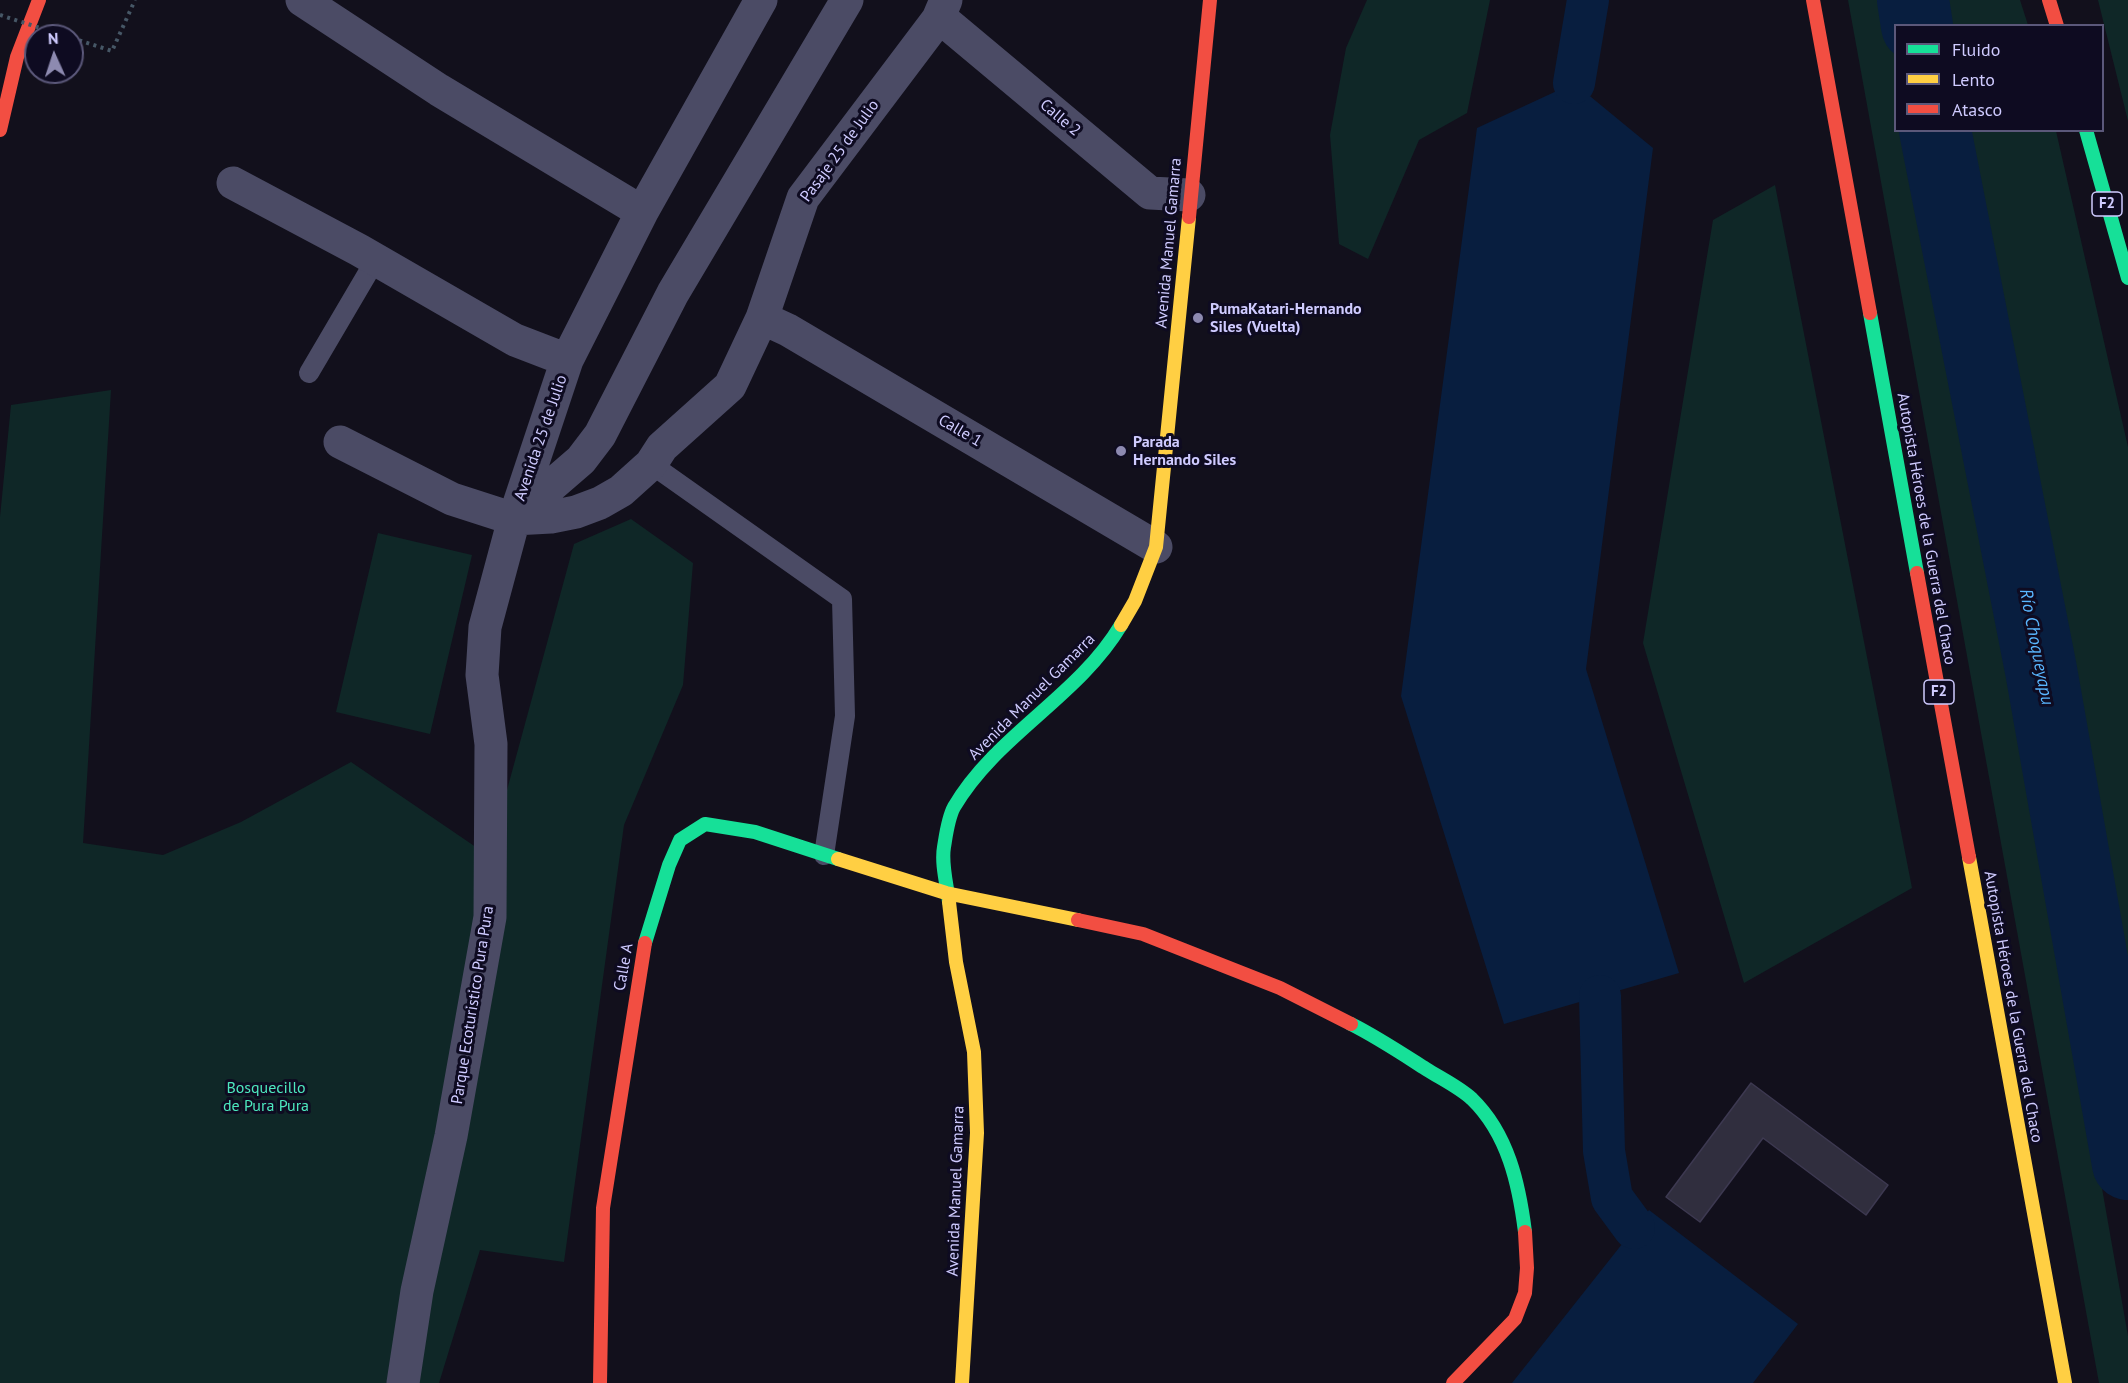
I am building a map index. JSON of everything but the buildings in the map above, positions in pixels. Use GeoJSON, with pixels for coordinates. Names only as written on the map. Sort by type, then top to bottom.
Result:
{"type":"FeatureCollection","features":[{"type":"Feature","properties":{"kind":"main road"},"geometry":{"type":"LineString","coordinates":[[0,130],[17,57],[39,0]]}},
{"type":"Feature","properties":{"kind":"main road","name":"Avenida Manuel Gamarra"},"geometry":{"type":"LineString","coordinates":[[962,1383],[977,1133],[974,1052],[956,962],[946,892],[943,850],[953,809],[991,758],[1068,688],[1112,640],[1135,601],[1156,547],[1210,0]]}},
{"type":"Feature","properties":{"kind":"main road","name":"Autopista Héroes de la Guerra del Chaco"},"geometry":{"type":"LineString","coordinates":[[1813,0],[2065,1383]]}},
{"type":"Feature","properties":{"kind":"main road"},"geometry":{"type":"LineString","coordinates":[[2049,0],[2055,24]]}},
{"type":"Feature","properties":{"kind":"main road","name":"F2"},"geometry":{"type":"LineString","coordinates":[[2087,132],[2128,278]]}},
{"type":"Feature","properties":{"kind":"main road","name":"Calle A"},"geometry":{"type":"LineString","coordinates":[[600,1383],[603,1208],[643,950],[669,865],[681,840],[705,824],[755,832],[946,892],[1143,934],[1280,987],[1377,1037],[1471,1098],[1494,1126],[1510,1158],[1521,1201],[1527,1268],[1525,1293],[1515,1319],[1453,1383]]}},
{"type":"Feature","properties":{"kind":"street"},"geometry":{"type":"LineString","coordinates":[[302,0],[439,90],[642,212]]}},
{"type":"Feature","properties":{"kind":"street","name":"Avenida 25 de Julio"},"geometry":{"type":"LineString","coordinates":[[514,519],[567,360],[642,212],[761,0]]}},
{"type":"Feature","properties":{"kind":"street","name":"Avenida 25 de Julio"},"geometry":{"type":"LineString","coordinates":[[514,519],[581,460],[600,435],[674,293],[847,0]]}},
{"type":"Feature","properties":{"kind":"street","name":"Pasaje 25 de Julio"},"geometry":{"type":"LineString","coordinates":[[340,442],[452,499],[514,519],[551,518],[576,512],[600,503],[621,491],[651,464],[662,447],[730,386],[762,318],[803,198],[942,10]]}},
{"type":"Feature","properties":{"kind":"street","name":"Calle 2"},"geometry":{"type":"LineString","coordinates":[[942,10],[949,25],[1150,193],[1190,195]]}},
{"type":"Feature","properties":{"kind":"street"},"geometry":{"type":"LineString","coordinates":[[233,183],[376,259],[515,340],[567,360]]}},
{"type":"Feature","properties":{"kind":"street","name":"Calle 1"},"geometry":{"type":"LineString","coordinates":[[762,318],[798,336],[1156,547]]}},
{"type":"Feature","properties":{"kind":"street","name":"Parque Ecoturistico Pura Pura"},"geometry":{"type":"LineString","coordinates":[[403,1383],[417,1291],[451,1136],[490,917],[491,744],[482,675],[484,639],[485,627],[514,519]]}},
{"type":"Feature","properties":{"kind":"lane"},"geometry":{"type":"LineString","coordinates":[[309,373],[376,259]]}},
{"type":"Feature","properties":{"kind":"lane"},"geometry":{"type":"LineString","coordinates":[[651,464],[842,599],[844,717],[824,855]]}},
{"type":"Feature","properties":{"kind":"path"},"geometry":{"type":"LineString","coordinates":[[84,42],[112,51],[135,0]]}},
{"type":"Feature","properties":{"kind":"path"},"geometry":{"type":"LineString","coordinates":[[0,15],[28,24]]}},
{"type":"Feature","properties":{"kind":"green space"},"geometry":{"type":"Polygon","coordinates":[[[1367,0],[1490,0],[1467,113],[1419,140],[1368,259],[1339,244],[1330,135],[1346,48],[1367,0]]]}},
{"type":"Feature","properties":{"kind":"green space"},"geometry":{"type":"Polygon","coordinates":[[[1848,0],[1893,0],[1897,24],[1894,24],[1894,132],[1916,132],[2128,1336],[2128,1383],[2099,1383],[1848,0]]]}},
{"type":"Feature","properties":{"kind":"green space"},"geometry":{"type":"Polygon","coordinates":[[[1940,0],[2020,0],[2028,24],[1945,24],[1940,0]]]}},
{"type":"Feature","properties":{"kind":"green space"},"geometry":{"type":"Polygon","coordinates":[[[2098,0],[2128,0],[2128,121],[2104,24],[2098,0]]]}},
{"type":"Feature","properties":{"kind":"green space"},"geometry":{"type":"Polygon","coordinates":[[[1964,132],[2056,132],[2128,447],[2128,1035],[1964,132]]]}},
{"type":"Feature","properties":{"kind":"green space"},"geometry":{"type":"Polygon","coordinates":[[[1775,185],[1912,888],[1744,983],[1643,643],[1713,220],[1775,185]]]}},
{"type":"Feature","properties":{"kind":"green space","name":"Bosquecillo de Pura Pura"},"geometry":{"type":"Polygon","coordinates":[[[111,390],[83,843],[163,855],[241,822],[351,762],[489,856],[574,544],[631,519],[693,563],[683,685],[624,825],[564,1262],[480,1250],[439,1383],[0,1383],[0,517],[11,405],[111,390]]]}},
{"type":"Feature","properties":{"kind":"green space"},"geometry":{"type":"Polygon","coordinates":[[[378,533],[472,555],[430,734],[336,712],[378,533]]]}},
{"type":"Feature","properties":{"kind":"water"},"geometry":{"type":"Polygon","coordinates":[[[1574,83],[1653,148],[1586,669],[1679,973],[1504,1024],[1401,696],[1477,128],[1574,83]]]}},
{"type":"Feature","properties":{"kind":"water"},"geometry":{"type":"Polygon","coordinates":[[[1649,1210],[1798,1324],[1753,1383],[1512,1383],[1649,1210]]]}},
{"type":"Feature","properties":{"kind":"waterway"},"geometry":{"type":"LineString","coordinates":[[1574,83],[1588,0]]}},
{"type":"Feature","properties":{"kind":"waterway","name":"Río Choqueyapu"},"geometry":{"type":"LineString","coordinates":[[1913,0],[1917,24]]}},
{"type":"Feature","properties":{"kind":"waterway","name":"Río Choqueyapu"},"geometry":{"type":"LineString","coordinates":[[1935,132],[2041,670],[2128,1164]]}},
{"type":"Feature","properties":{"kind":"waterway"},"geometry":{"type":"LineString","coordinates":[[1600,996],[1604,1151],[1612,1198],[1634,1228]]}},
{"type":"Feature","properties":{"kind":"traffic: fast"},"geometry":{"type":"LineString","coordinates":[[2087,132],[2128,278]]}},
{"type":"Feature","properties":{"kind":"traffic: fast"},"geometry":{"type":"LineString","coordinates":[[1870,313],[1917,573]]}},
{"type":"Feature","properties":{"kind":"traffic: fast"},"geometry":{"type":"LineString","coordinates":[[949,902],[943,854],[950,816],[954,807],[971,781],[992,758],[1083,674],[1121,625]]}},
{"type":"Feature","properties":{"kind":"traffic: fast"},"geometry":{"type":"LineString","coordinates":[[645,943],[669,865],[680,840],[705,824],[755,832],[838,859]]}},
{"type":"Feature","properties":{"kind":"traffic: fast"},"geometry":{"type":"LineString","coordinates":[[1351,1024],[1461,1091],[1472,1099],[1484,1113],[1495,1128],[1510,1161],[1525,1232]]}},
{"type":"Feature","properties":{"kind":"traffic: slow"},"geometry":{"type":"LineString","coordinates":[[1121,625],[1135,601],[1156,547],[1189,217]]}},
{"type":"Feature","properties":{"kind":"traffic: slow"},"geometry":{"type":"LineString","coordinates":[[1969,857],[2065,1383]]}},
{"type":"Feature","properties":{"kind":"traffic: slow"},"geometry":{"type":"LineString","coordinates":[[838,859],[946,893],[1078,920]]}},
{"type":"Feature","properties":{"kind":"traffic: slow"},"geometry":{"type":"LineString","coordinates":[[949,902],[956,962],[974,1052],[977,1133],[962,1383]]}},
{"type":"Feature","properties":{"kind":"traffic: jam"},"geometry":{"type":"LineString","coordinates":[[0,130],[17,57],[39,0]]}},
{"type":"Feature","properties":{"kind":"traffic: jam"},"geometry":{"type":"LineString","coordinates":[[1189,217],[1210,0]]}},
{"type":"Feature","properties":{"kind":"traffic: jam"},"geometry":{"type":"LineString","coordinates":[[1813,0],[1870,313]]}},
{"type":"Feature","properties":{"kind":"traffic: jam"},"geometry":{"type":"LineString","coordinates":[[2049,0],[2056,24]]}},
{"type":"Feature","properties":{"kind":"traffic: jam"},"geometry":{"type":"LineString","coordinates":[[1917,573],[1969,857]]}},
{"type":"Feature","properties":{"kind":"traffic: jam"},"geometry":{"type":"LineString","coordinates":[[1078,920],[1143,934],[1280,988],[1351,1024]]}},
{"type":"Feature","properties":{"kind":"traffic: jam"},"geometry":{"type":"LineString","coordinates":[[600,1383],[603,1208],[645,943]]}},
{"type":"Feature","properties":{"kind":"traffic: jam"},"geometry":{"type":"LineString","coordinates":[[1453,1383],[1515,1319],[1525,1293],[1527,1268],[1525,1232]]}},
{"type":"Feature","properties":{"kind":"place","name":"PumaKatari-Hernando Siles (Vuelta)"},"geometry":{"type":"Point","coordinates":[1198,318]}},
{"type":"Feature","properties":{"kind":"place","name":"Parada Hernando Siles"},"geometry":{"type":"Point","coordinates":[1121,451]}}]}
